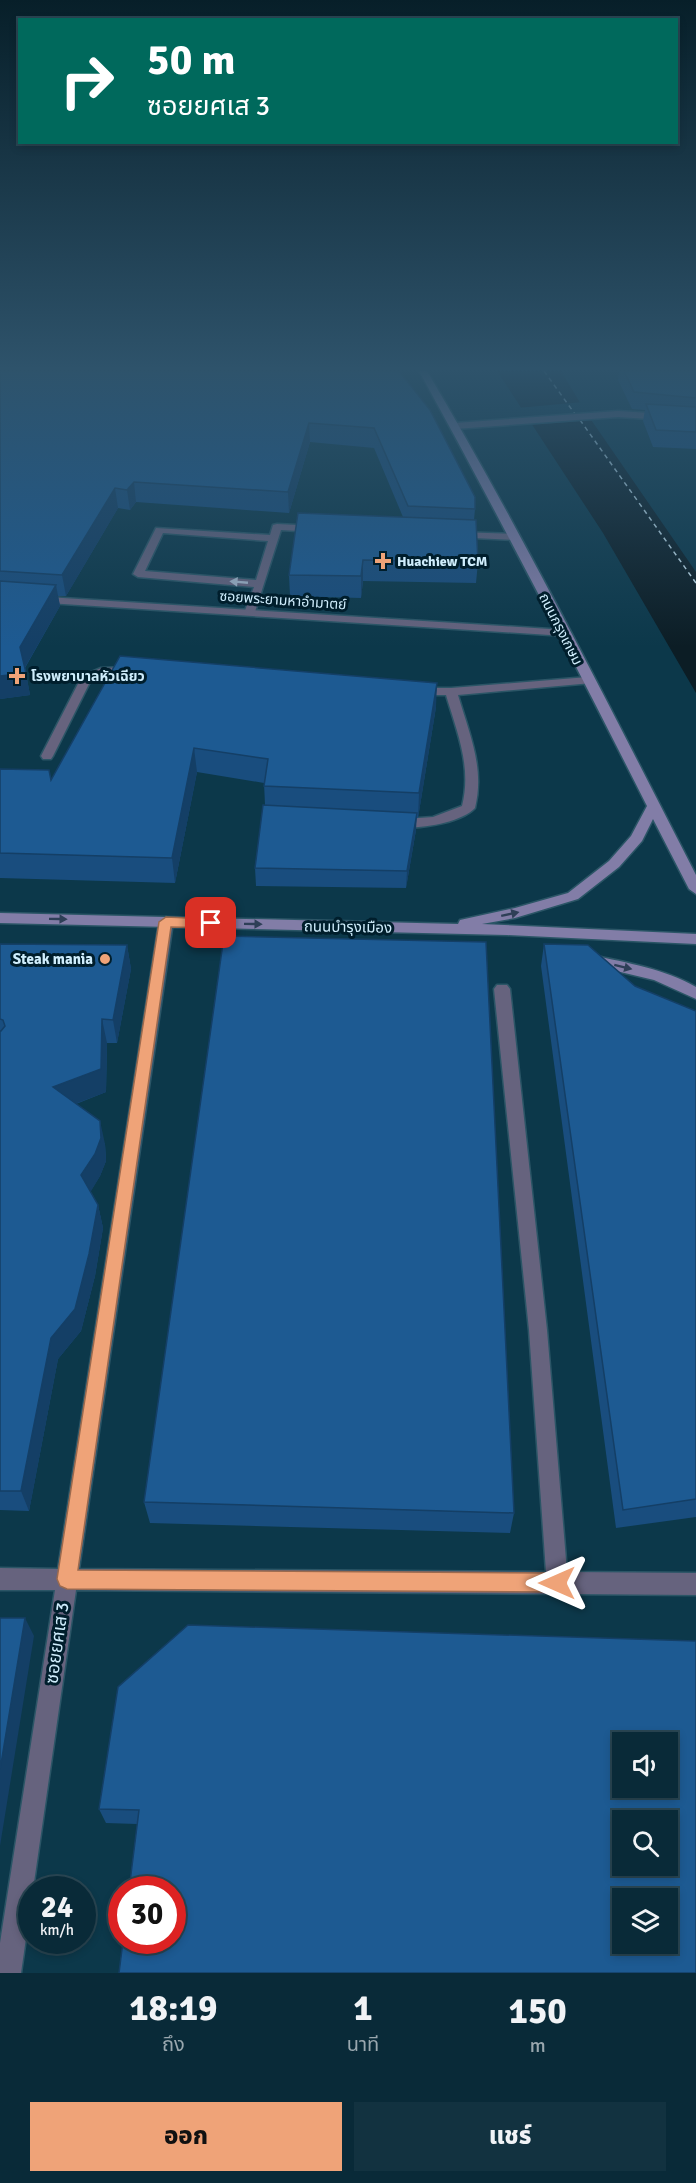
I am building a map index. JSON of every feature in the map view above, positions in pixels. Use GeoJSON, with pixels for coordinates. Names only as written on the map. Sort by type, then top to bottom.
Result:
{"type":"FeatureCollection","features":[{"type":"Feature","properties":{"kind":"main road","name":"ถนนกรุงเกษม"},"geometry":{"type":"LineString","coordinates":[[475,463],[696,889]]}},
{"type":"Feature","properties":{"kind":"main road"},"geometry":{"type":"LineString","coordinates":[[432,929],[515,913],[573,896],[614,864],[637,838],[653,806]]}},
{"type":"Feature","properties":{"kind":"main road","name":"ถนนบำรุงเมือง"},"geometry":{"type":"LineString","coordinates":[[0,918],[507,930],[696,939]]}},
{"type":"Feature","properties":{"kind":"main road"},"geometry":{"type":"LineString","coordinates":[[507,930],[559,949]]}},
{"type":"Feature","properties":{"kind":"main road"},"geometry":{"type":"LineString","coordinates":[[579,956],[653,975],[686,987],[696,994]]}},
{"type":"Feature","properties":{"kind":"street"},"geometry":{"type":"LineString","coordinates":[[250,613],[278,528],[325,529]]}},
{"type":"Feature","properties":{"kind":"street"},"geometry":{"type":"LineString","coordinates":[[260,584],[138,574],[160,530],[274,538]]}},
{"type":"Feature","properties":{"kind":"street"},"geometry":{"type":"LineString","coordinates":[[443,534],[514,537]]}},
{"type":"Feature","properties":{"kind":"street","name":"ซอยพระยามหาอำมาตย์"},"geometry":{"type":"LineString","coordinates":[[0,597],[565,633]]}},
{"type":"Feature","properties":{"kind":"street"},"geometry":{"type":"LineString","coordinates":[[47,756],[86,678],[101,672],[122,669],[145,671]]}},
{"type":"Feature","properties":{"kind":"street"},"geometry":{"type":"LineString","coordinates":[[402,691],[452,692],[588,681]]}},
{"type":"Feature","properties":{"kind":"street"},"geometry":{"type":"LineString","coordinates":[[385,822],[419,824],[444,818],[468,808],[473,793],[469,745],[459,721],[452,692]]}},
{"type":"Feature","properties":{"kind":"street","name":"ซอยยศเส 3"},"geometry":{"type":"LineString","coordinates":[[8,1973],[166,922]]}},
{"type":"Feature","properties":{"kind":"street"},"geometry":{"type":"LineString","coordinates":[[502,989],[538,1330],[557,1583]]}},
{"type":"Feature","properties":{"kind":"street"},"geometry":{"type":"LineString","coordinates":[[0,1579],[696,1584]]}},
{"type":"Feature","properties":{"kind":"water"},"geometry":{"type":"Polygon","coordinates":[[[557,463],[621,463],[696,572],[696,693],[603,533],[557,463]]]}},
{"type":"Feature","properties":{"kind":"building"},"geometry":{"type":"Polygon","coordinates":[[[0,463],[297,463],[288,492],[134,482],[127,490],[115,488],[62,575],[0,571],[0,463]]]}},
{"type":"Feature","properties":{"kind":"building"},"geometry":{"type":"Polygon","coordinates":[[[389,463],[457,463],[475,497],[475,509],[408,506],[389,463]]]}},
{"type":"Feature","properties":{"kind":"building"},"geometry":{"type":"Polygon","coordinates":[[[298,513],[476,520],[478,562],[363,560],[361,576],[289,575],[298,513]]]}},
{"type":"Feature","properties":{"kind":"building"},"geometry":{"type":"Polygon","coordinates":[[[0,581],[56,585],[20,647],[26,673],[0,676],[0,581]]]}},
{"type":"Feature","properties":{"kind":"building"},"geometry":{"type":"Polygon","coordinates":[[[120,656],[437,683],[419,793],[264,786],[268,759],[194,748],[172,858],[0,853],[0,769],[49,770],[51,780],[120,656]]]}},
{"type":"Feature","properties":{"kind":"building"},"geometry":{"type":"Polygon","coordinates":[[[263,805],[417,813],[407,871],[255,868],[263,805]]]}},
{"type":"Feature","properties":{"kind":"building"},"geometry":{"type":"Polygon","coordinates":[[[224,936],[486,942],[514,1513],[144,1502],[224,936]]]}},
{"type":"Feature","properties":{"kind":"building"},"geometry":{"type":"Polygon","coordinates":[[[0,944],[127,945],[113,1020],[102,1019],[101,1069],[53,1087],[100,1121],[101,1138],[95,1154],[81,1175],[98,1205],[75,1309],[51,1338],[21,1491],[0,1491],[0,1031],[5,1026],[3,1020],[0,1019],[0,944]]]}},
{"type":"Feature","properties":{"kind":"building"},"geometry":{"type":"Polygon","coordinates":[[[544,944],[588,945],[635,986],[696,1011],[696,1499],[623,1510],[544,944]]]}},
{"type":"Feature","properties":{"kind":"building"},"geometry":{"type":"Polygon","coordinates":[[[0,1618],[25,1618],[0,1770],[0,1618]]]}},
{"type":"Feature","properties":{"kind":"building"},"geometry":{"type":"Polygon","coordinates":[[[188,1625],[696,1641],[696,1973],[119,1973],[121,1954],[186,1954],[186,1876],[131,1876],[139,1810],[99,1809],[118,1687],[188,1625]]]}},
{"type":"Feature","properties":{"kind":"ferry route"},"geometry":{"type":"LineString","coordinates":[[611,463],[696,583]]}},
{"type":"Feature","properties":{"kind":"place","name":"Huachiew TCM"},"geometry":{"type":"Point","coordinates":[383,561]}},
{"type":"Feature","properties":{"kind":"place","name":"โรงพยาบาลหัวเฉียว"},"geometry":{"type":"Point","coordinates":[17,676]}},
{"type":"Feature","properties":{"kind":"place","name":"Steak mania"},"geometry":{"type":"Point","coordinates":[105,959]}},
{"type":"Feature","properties":{"kind":"route"},"geometry":{"type":"LineString","coordinates":[[211,923],[166,922],[67,1579],[557,1583]]}}]}
